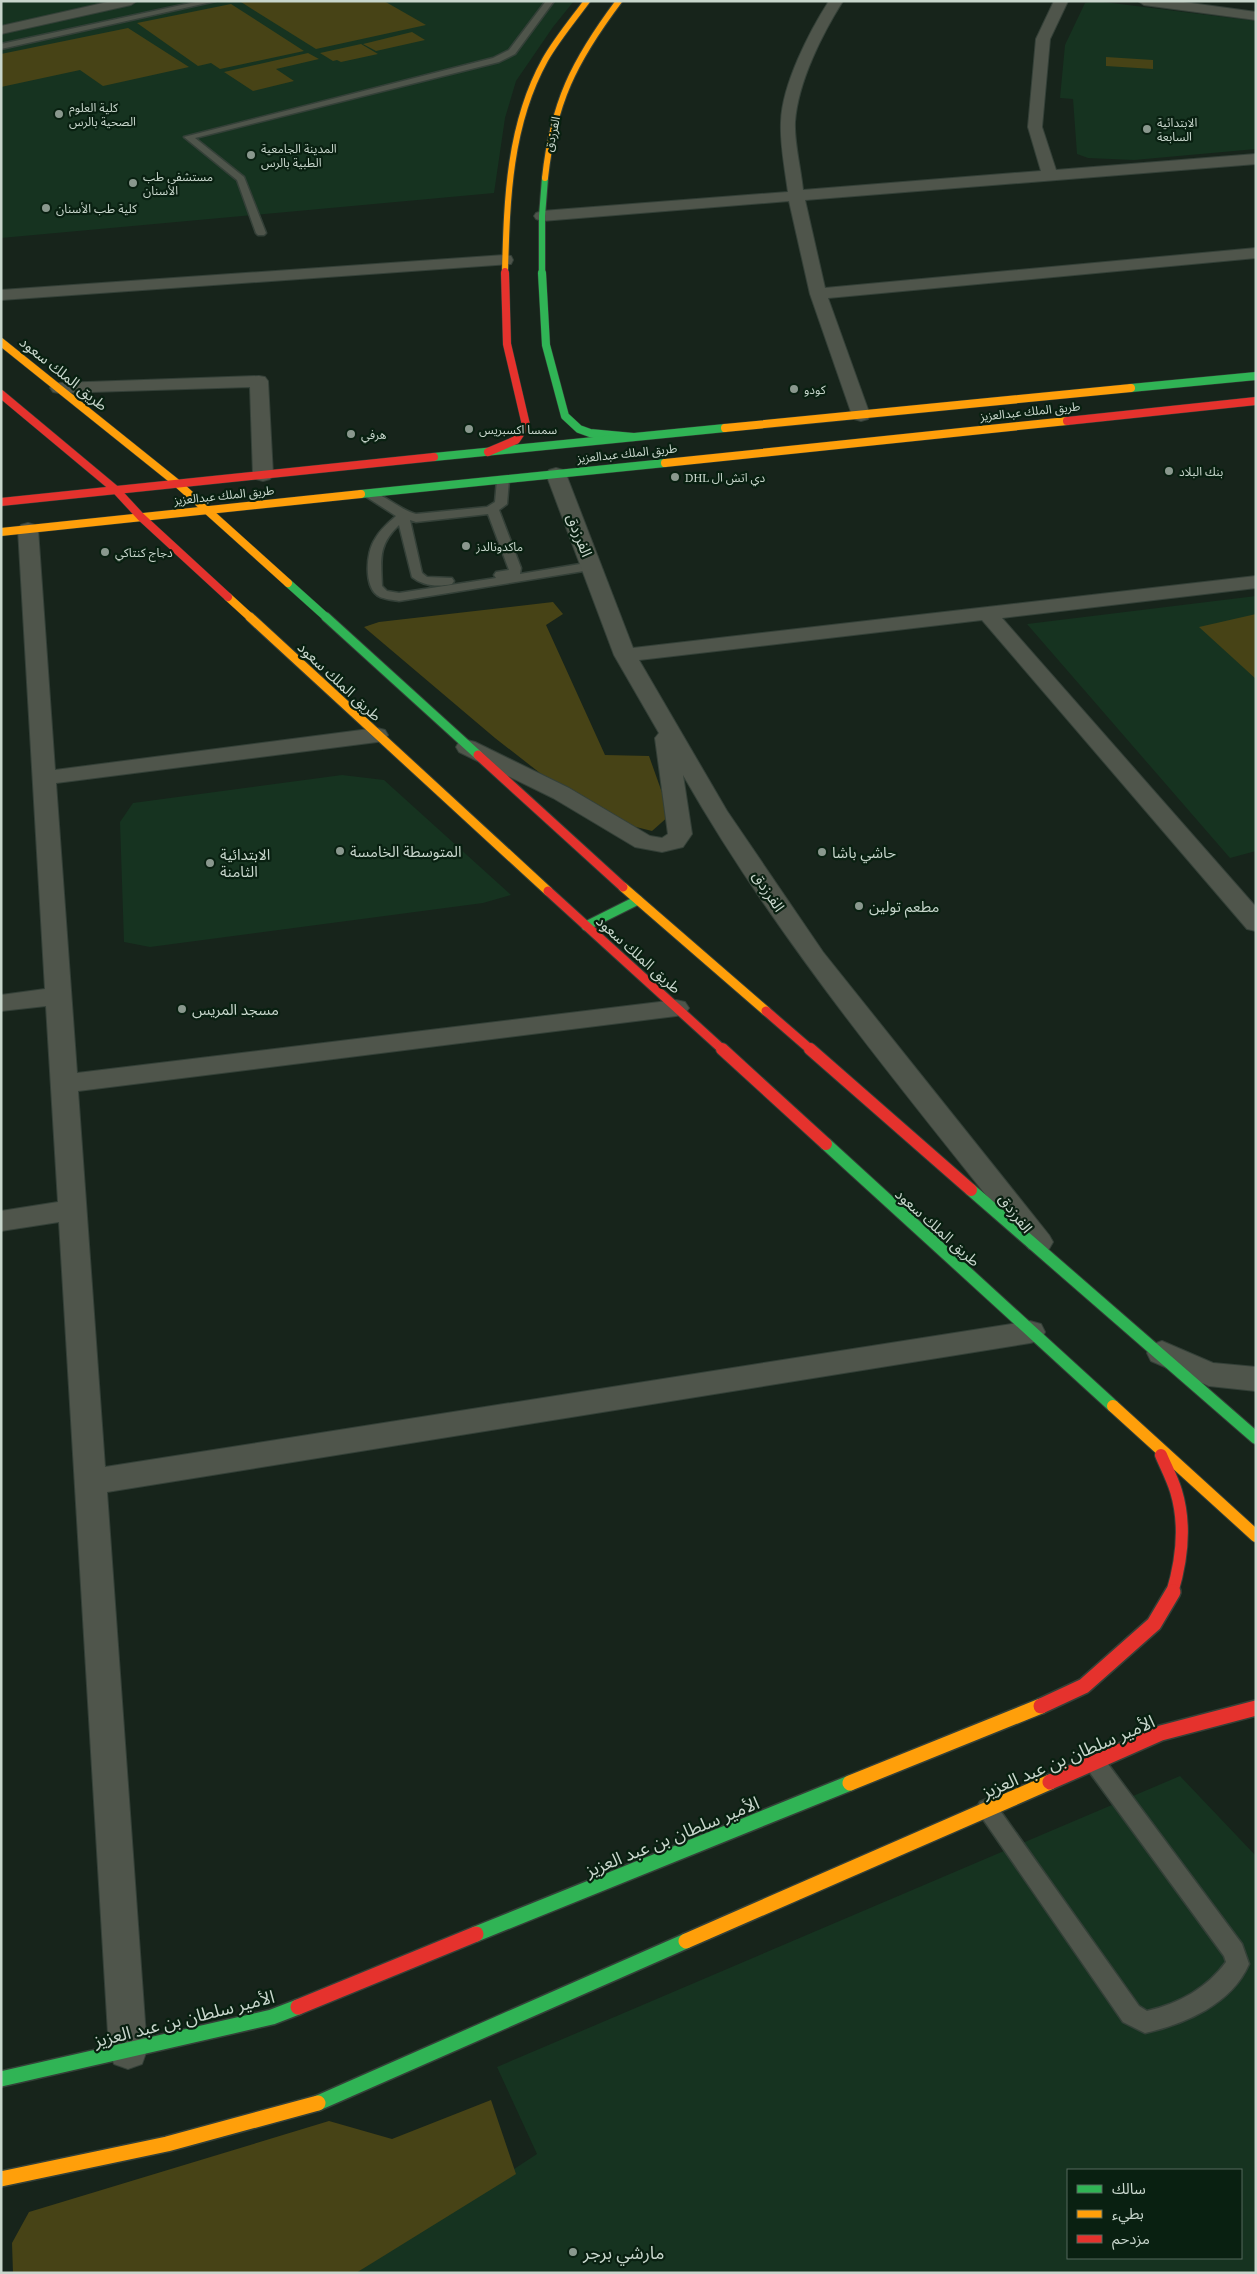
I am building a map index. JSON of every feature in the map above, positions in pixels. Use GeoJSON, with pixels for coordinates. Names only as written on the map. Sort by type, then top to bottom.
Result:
{"type":"FeatureCollection","features":[{"type":"Feature","properties":{"kind":"main road"},"geometry":{"type":"LineString","coordinates":[[488,452],[521,438],[525,432],[526,425],[507,344],[505,268],[508,194],[519,123],[532,87],[545,60],[587,1]]}},
{"type":"Feature","properties":{"kind":"main road","name":"الفرزدق"},"geometry":{"type":"LineString","coordinates":[[618,1],[589,40],[567,79],[552,124],[546,164],[542,216],[542,273],[546,345],[564,416],[579,429],[590,433],[633,437]]}},
{"type":"Feature","properties":{"kind":"main road","name":"طريق الملك سعود"},"geometry":{"type":"LineString","coordinates":[[1,342],[178,484],[205,511],[638,900],[1256,1438]]}},
{"type":"Feature","properties":{"kind":"main road","name":"طريق الملك عبدالعزيز"},"geometry":{"type":"LineString","coordinates":[[1,502],[633,437],[1256,376]]}},
{"type":"Feature","properties":{"kind":"main road","name":"طريق الملك سعود"},"geometry":{"type":"LineString","coordinates":[[1,394],[116,490],[141,517],[377,735],[1158,1449],[1256,1536]]}},
{"type":"Feature","properties":{"kind":"main road","name":"طريق الملك عبدالعزيز"},"geometry":{"type":"LineString","coordinates":[[15,531],[1256,402]]}},
{"type":"Feature","properties":{"kind":"main road"},"geometry":{"type":"LineString","coordinates":[[586,926],[638,900]]}},
{"type":"Feature","properties":{"kind":"main road","name":"الأمير سلطان بن عبد العزيز"},"geometry":{"type":"LineString","coordinates":[[1,2079],[272,2017],[1028,1711],[1084,1686],[1154,1624],[1171,1598],[1180,1567],[1182,1530],[1176,1491],[1158,1449]]}},
{"type":"Feature","properties":{"kind":"main road","name":"الأمير سلطان بن عبد العزيز"},"geometry":{"type":"LineString","coordinates":[[1,2179],[167,2144],[308,2107],[1161,1734],[1256,1708]]}},
{"type":"Feature","properties":{"kind":"street"},"geometry":{"type":"LineString","coordinates":[[1,30],[131,1]]}},
{"type":"Feature","properties":{"kind":"street"},"geometry":{"type":"LineString","coordinates":[[836,1],[819,28],[799,77],[788,122],[796,195],[818,294],[860,415]]}},
{"type":"Feature","properties":{"kind":"street"},"geometry":{"type":"LineString","coordinates":[[1050,175],[1035,127],[1043,39],[1061,1]]}},
{"type":"Feature","properties":{"kind":"street"},"geometry":{"type":"LineString","coordinates":[[1144,1],[1256,16]]}},
{"type":"Feature","properties":{"kind":"street"},"geometry":{"type":"LineString","coordinates":[[542,216],[1256,159]]}},
{"type":"Feature","properties":{"kind":"street"},"geometry":{"type":"LineString","coordinates":[[818,294],[1256,253]]}},
{"type":"Feature","properties":{"kind":"street"},"geometry":{"type":"LineString","coordinates":[[1,295],[505,268]]}},
{"type":"Feature","properties":{"kind":"street"},"geometry":{"type":"LineString","coordinates":[[11,311],[505,268]]}},
{"type":"Feature","properties":{"kind":"street"},"geometry":{"type":"LineString","coordinates":[[59,388],[258,381],[263,475]]}},
{"type":"Feature","properties":{"kind":"street","name":"الفرزدق"},"geometry":{"type":"LineString","coordinates":[[556,474],[625,655],[715,811],[814,958],[1056,1264]]}},
{"type":"Feature","properties":{"kind":"street"},"geometry":{"type":"LineString","coordinates":[[15,531],[45,778],[128,2050]]}},
{"type":"Feature","properties":{"kind":"street"},"geometry":{"type":"LineString","coordinates":[[625,655],[1256,582]]}},
{"type":"Feature","properties":{"kind":"street"},"geometry":{"type":"LineString","coordinates":[[987,613],[1252,913]]}},
{"type":"Feature","properties":{"kind":"street"},"geometry":{"type":"LineString","coordinates":[[466,747],[561,793],[643,842],[662,845],[675,842],[680,834],[665,724]]}},
{"type":"Feature","properties":{"kind":"street"},"geometry":{"type":"LineString","coordinates":[[45,778],[377,735]]}},
{"type":"Feature","properties":{"kind":"street"},"geometry":{"type":"LineString","coordinates":[[1,1003],[59,996]]}},
{"type":"Feature","properties":{"kind":"street"},"geometry":{"type":"LineString","coordinates":[[65,1084],[676,1008]]}},
{"type":"Feature","properties":{"kind":"street"},"geometry":{"type":"LineString","coordinates":[[1,1220],[73,1210]]}},
{"type":"Feature","properties":{"kind":"street"},"geometry":{"type":"LineString","coordinates":[[91,1482],[1030,1332]]}},
{"type":"Feature","properties":{"kind":"street"},"geometry":{"type":"LineString","coordinates":[[1153,1349],[1210,1374],[1256,1379]]}},
{"type":"Feature","properties":{"kind":"lane"},"geometry":{"type":"LineString","coordinates":[[1,47],[212,1]]}},
{"type":"Feature","properties":{"kind":"lane"},"geometry":{"type":"LineString","coordinates":[[261,233],[240,178],[188,137],[496,60],[512,52],[550,1]]}},
{"type":"Feature","properties":{"kind":"lane"},"geometry":{"type":"LineString","coordinates":[[369,494],[403,515],[416,518],[492,508],[500,504],[503,480]]}},
{"type":"Feature","properties":{"kind":"lane"},"geometry":{"type":"LineString","coordinates":[[403,515],[416,574],[424,581],[438,582],[511,574],[514,572],[512,557],[492,508]]}},
{"type":"Feature","properties":{"kind":"lane"},"geometry":{"type":"LineString","coordinates":[[403,515],[381,536],[375,551],[376,587],[383,594],[399,597],[592,566]]}},
{"type":"Feature","properties":{"kind":"lane"},"geometry":{"type":"LineString","coordinates":[[987,1809],[1131,2014],[1146,2022],[1164,2019],[1195,2003],[1221,1985],[1238,1964],[1234,1951],[1095,1763]]}},
{"type":"Feature","properties":{"kind":"shaded area","name":"المدينة الجامعية الطبية بالرس"},"geometry":{"type":"Polygon","coordinates":[[[1,1],[574,1],[553,27],[516,81],[505,118],[494,193],[1,238],[1,1]]]}},
{"type":"Feature","properties":{"kind":"shaded area"},"geometry":{"type":"Polygon","coordinates":[[[384,1],[426,25],[316,49],[241,2],[384,1]]]}},
{"type":"Feature","properties":{"kind":"shaded area"},"geometry":{"type":"Polygon","coordinates":[[[1096,1],[1256,21],[1256,149],[1134,160],[1088,158],[1077,154],[1073,99],[1060,98],[1065,45],[1085,3],[1096,1]]]}},
{"type":"Feature","properties":{"kind":"shaded area"},"geometry":{"type":"Polygon","coordinates":[[[231,4],[304,51],[220,69],[211,63],[198,66],[137,23],[231,4]]]}},
{"type":"Feature","properties":{"kind":"shaded area"},"geometry":{"type":"Polygon","coordinates":[[[128,28],[189,67],[103,86],[80,70],[1,87],[1,54],[128,28]]]}},
{"type":"Feature","properties":{"kind":"shaded area"},"geometry":{"type":"Polygon","coordinates":[[[412,32],[425,40],[376,51],[363,44],[412,32]]]}},
{"type":"Feature","properties":{"kind":"shaded area"},"geometry":{"type":"Polygon","coordinates":[[[361,44],[378,54],[341,62],[333,61],[320,53],[361,44]]]}},
{"type":"Feature","properties":{"kind":"shaded area"},"geometry":{"type":"Polygon","coordinates":[[[308,53],[319,59],[276,69],[294,81],[253,91],[224,72],[308,53]]]}},
{"type":"Feature","properties":{"kind":"shaded area"},"geometry":{"type":"Polygon","coordinates":[[[1106,57],[1153,60],[1153,69],[1106,66],[1106,57]]]}},
{"type":"Feature","properties":{"kind":"shaded area"},"geometry":{"type":"Polygon","coordinates":[[[1256,596],[1256,851],[1230,858],[1027,624],[1256,596]]]}},
{"type":"Feature","properties":{"kind":"shaded area"},"geometry":{"type":"Polygon","coordinates":[[[553,602],[563,614],[546,625],[605,755],[649,756],[670,815],[652,831],[624,824],[540,773],[495,738],[364,627],[379,622],[553,602]]]}},
{"type":"Feature","properties":{"kind":"shaded area"},"geometry":{"type":"Polygon","coordinates":[[[1256,614],[1256,679],[1199,627],[1256,614]]]}},
{"type":"Feature","properties":{"kind":"shaded area"},"geometry":{"type":"Polygon","coordinates":[[[342,775],[384,780],[511,895],[483,903],[150,947],[124,942],[120,822],[133,803],[342,775]]]}},
{"type":"Feature","properties":{"kind":"shaded area"},"geometry":{"type":"Polygon","coordinates":[[[1180,1776],[1256,1856],[1256,2273],[356,2273],[537,2154],[497,2067],[1180,1776]]]}},
{"type":"Feature","properties":{"kind":"shaded area"},"geometry":{"type":"Polygon","coordinates":[[[491,2100],[516,2174],[356,2273],[13,2273],[12,2243],[29,2212],[329,2121],[392,2139],[491,2100]]]}},
{"type":"Feature","properties":{"kind":"traffic: fast"},"geometry":{"type":"LineString","coordinates":[[545,178],[542,216],[542,273],[546,345],[565,416],[579,429],[590,433],[633,437]]}},
{"type":"Feature","properties":{"kind":"traffic: fast"},"geometry":{"type":"LineString","coordinates":[[1131,388],[1256,376]]}},
{"type":"Feature","properties":{"kind":"traffic: fast"},"geometry":{"type":"LineString","coordinates":[[434,457],[725,428]]}},
{"type":"Feature","properties":{"kind":"traffic: fast"},"geometry":{"type":"LineString","coordinates":[[361,494],[665,463]]}},
{"type":"Feature","properties":{"kind":"traffic: fast"},"geometry":{"type":"LineString","coordinates":[[288,583],[478,755]]}},
{"type":"Feature","properties":{"kind":"traffic: fast"},"geometry":{"type":"LineString","coordinates":[[586,926],[638,900]]}},
{"type":"Feature","properties":{"kind":"traffic: fast"},"geometry":{"type":"LineString","coordinates":[[826,1144],[1113,1406]]}},
{"type":"Feature","properties":{"kind":"traffic: fast"},"geometry":{"type":"LineString","coordinates":[[971,1190],[1256,1438]]}},
{"type":"Feature","properties":{"kind":"traffic: fast"},"geometry":{"type":"LineString","coordinates":[[476,1934],[850,1783]]}},
{"type":"Feature","properties":{"kind":"traffic: fast"},"geometry":{"type":"LineString","coordinates":[[318,2103],[686,1941]]}},
{"type":"Feature","properties":{"kind":"traffic: fast"},"geometry":{"type":"LineString","coordinates":[[1,2079],[272,2017],[298,2007]]}},
{"type":"Feature","properties":{"kind":"traffic: slow"},"geometry":{"type":"LineString","coordinates":[[505,271],[512,162],[523,110],[545,60],[587,1]]}},
{"type":"Feature","properties":{"kind":"traffic: slow"},"geometry":{"type":"LineString","coordinates":[[545,178],[553,126],[567,83],[589,43],[619,1]]}},
{"type":"Feature","properties":{"kind":"traffic: slow"},"geometry":{"type":"LineString","coordinates":[[1,342],[178,484],[288,583]]}},
{"type":"Feature","properties":{"kind":"traffic: slow"},"geometry":{"type":"LineString","coordinates":[[725,428],[1131,388]]}},
{"type":"Feature","properties":{"kind":"traffic: slow"},"geometry":{"type":"LineString","coordinates":[[665,463],[1067,421]]}},
{"type":"Feature","properties":{"kind":"traffic: slow"},"geometry":{"type":"LineString","coordinates":[[1,532],[361,494]]}},
{"type":"Feature","properties":{"kind":"traffic: slow"},"geometry":{"type":"LineString","coordinates":[[228,597],[548,891]]}},
{"type":"Feature","properties":{"kind":"traffic: slow"},"geometry":{"type":"LineString","coordinates":[[623,887],[766,1011]]}},
{"type":"Feature","properties":{"kind":"traffic: slow"},"geometry":{"type":"LineString","coordinates":[[1113,1406],[1256,1536]]}},
{"type":"Feature","properties":{"kind":"traffic: slow"},"geometry":{"type":"LineString","coordinates":[[850,1783],[1041,1706]]}},
{"type":"Feature","properties":{"kind":"traffic: slow"},"geometry":{"type":"LineString","coordinates":[[686,1941],[1050,1782]]}},
{"type":"Feature","properties":{"kind":"traffic: slow"},"geometry":{"type":"LineString","coordinates":[[1,2179],[167,2144],[318,2103]]}},
{"type":"Feature","properties":{"kind":"traffic: jam"},"geometry":{"type":"LineString","coordinates":[[488,452],[506,446],[516,440],[524,431],[526,425],[507,344],[505,271]]}},
{"type":"Feature","properties":{"kind":"traffic: jam"},"geometry":{"type":"LineString","coordinates":[[1,394],[116,490],[141,517],[228,597]]}},
{"type":"Feature","properties":{"kind":"traffic: jam"},"geometry":{"type":"LineString","coordinates":[[1067,421],[1256,401]]}},
{"type":"Feature","properties":{"kind":"traffic: jam"},"geometry":{"type":"LineString","coordinates":[[1,502],[434,457]]}},
{"type":"Feature","properties":{"kind":"traffic: jam"},"geometry":{"type":"LineString","coordinates":[[478,755],[623,887]]}},
{"type":"Feature","properties":{"kind":"traffic: jam"},"geometry":{"type":"LineString","coordinates":[[548,891],[826,1144]]}},
{"type":"Feature","properties":{"kind":"traffic: jam"},"geometry":{"type":"LineString","coordinates":[[766,1011],[971,1190]]}},
{"type":"Feature","properties":{"kind":"traffic: jam"},"geometry":{"type":"LineString","coordinates":[[1041,1706],[1084,1686],[1154,1624],[1171,1598],[1180,1567],[1182,1530],[1176,1491],[1161,1455]]}},
{"type":"Feature","properties":{"kind":"traffic: jam"},"geometry":{"type":"LineString","coordinates":[[1050,1782],[1161,1733],[1256,1708]]}},
{"type":"Feature","properties":{"kind":"traffic: jam"},"geometry":{"type":"LineString","coordinates":[[298,2007],[476,1934]]}},
{"type":"Feature","properties":{"kind":"place","name":"كلية العلوم الصحية بالرس"},"geometry":{"type":"Point","coordinates":[59,114]}},
{"type":"Feature","properties":{"kind":"place","name":"الابتدائية السابعة"},"geometry":{"type":"Point","coordinates":[1147,129]}},
{"type":"Feature","properties":{"kind":"place","name":"المدينة الجامعية الطبية بالرس"},"geometry":{"type":"Point","coordinates":[251,155]}},
{"type":"Feature","properties":{"kind":"place","name":"مستشفى طب الأسنان"},"geometry":{"type":"Point","coordinates":[133,183]}},
{"type":"Feature","properties":{"kind":"place","name":"كلية طب الأسنان"},"geometry":{"type":"Point","coordinates":[46,208]}},
{"type":"Feature","properties":{"kind":"place","name":"كودو"},"geometry":{"type":"Point","coordinates":[794,389]}},
{"type":"Feature","properties":{"kind":"place","name":"سمسا اكسبريس"},"geometry":{"type":"Point","coordinates":[469,429]}},
{"type":"Feature","properties":{"kind":"place","name":"هرفي"},"geometry":{"type":"Point","coordinates":[351,434]}},
{"type":"Feature","properties":{"kind":"place","name":"بنك البلاد"},"geometry":{"type":"Point","coordinates":[1169,471]}},
{"type":"Feature","properties":{"kind":"place","name":"DHL دي اتش ال"},"geometry":{"type":"Point","coordinates":[675,477]}},
{"type":"Feature","properties":{"kind":"place","name":"ماكدونالدز"},"geometry":{"type":"Point","coordinates":[466,546]}},
{"type":"Feature","properties":{"kind":"place","name":"دجاج كنتاكي"},"geometry":{"type":"Point","coordinates":[105,552]}},
{"type":"Feature","properties":{"kind":"place","name":"المتوسطة الخامسة"},"geometry":{"type":"Point","coordinates":[340,851]}},
{"type":"Feature","properties":{"kind":"place","name":"حاشي باشا"},"geometry":{"type":"Point","coordinates":[822,852]}},
{"type":"Feature","properties":{"kind":"place","name":"الابتدائية الثامنة"},"geometry":{"type":"Point","coordinates":[210,863]}},
{"type":"Feature","properties":{"kind":"place","name":"مطعم تولين"},"geometry":{"type":"Point","coordinates":[859,906]}},
{"type":"Feature","properties":{"kind":"place","name":"مسجد المريس"},"geometry":{"type":"Point","coordinates":[182,1009]}},
{"type":"Feature","properties":{"kind":"place","name":"مارشي برجر"},"geometry":{"type":"Point","coordinates":[573,2252]}}]}
